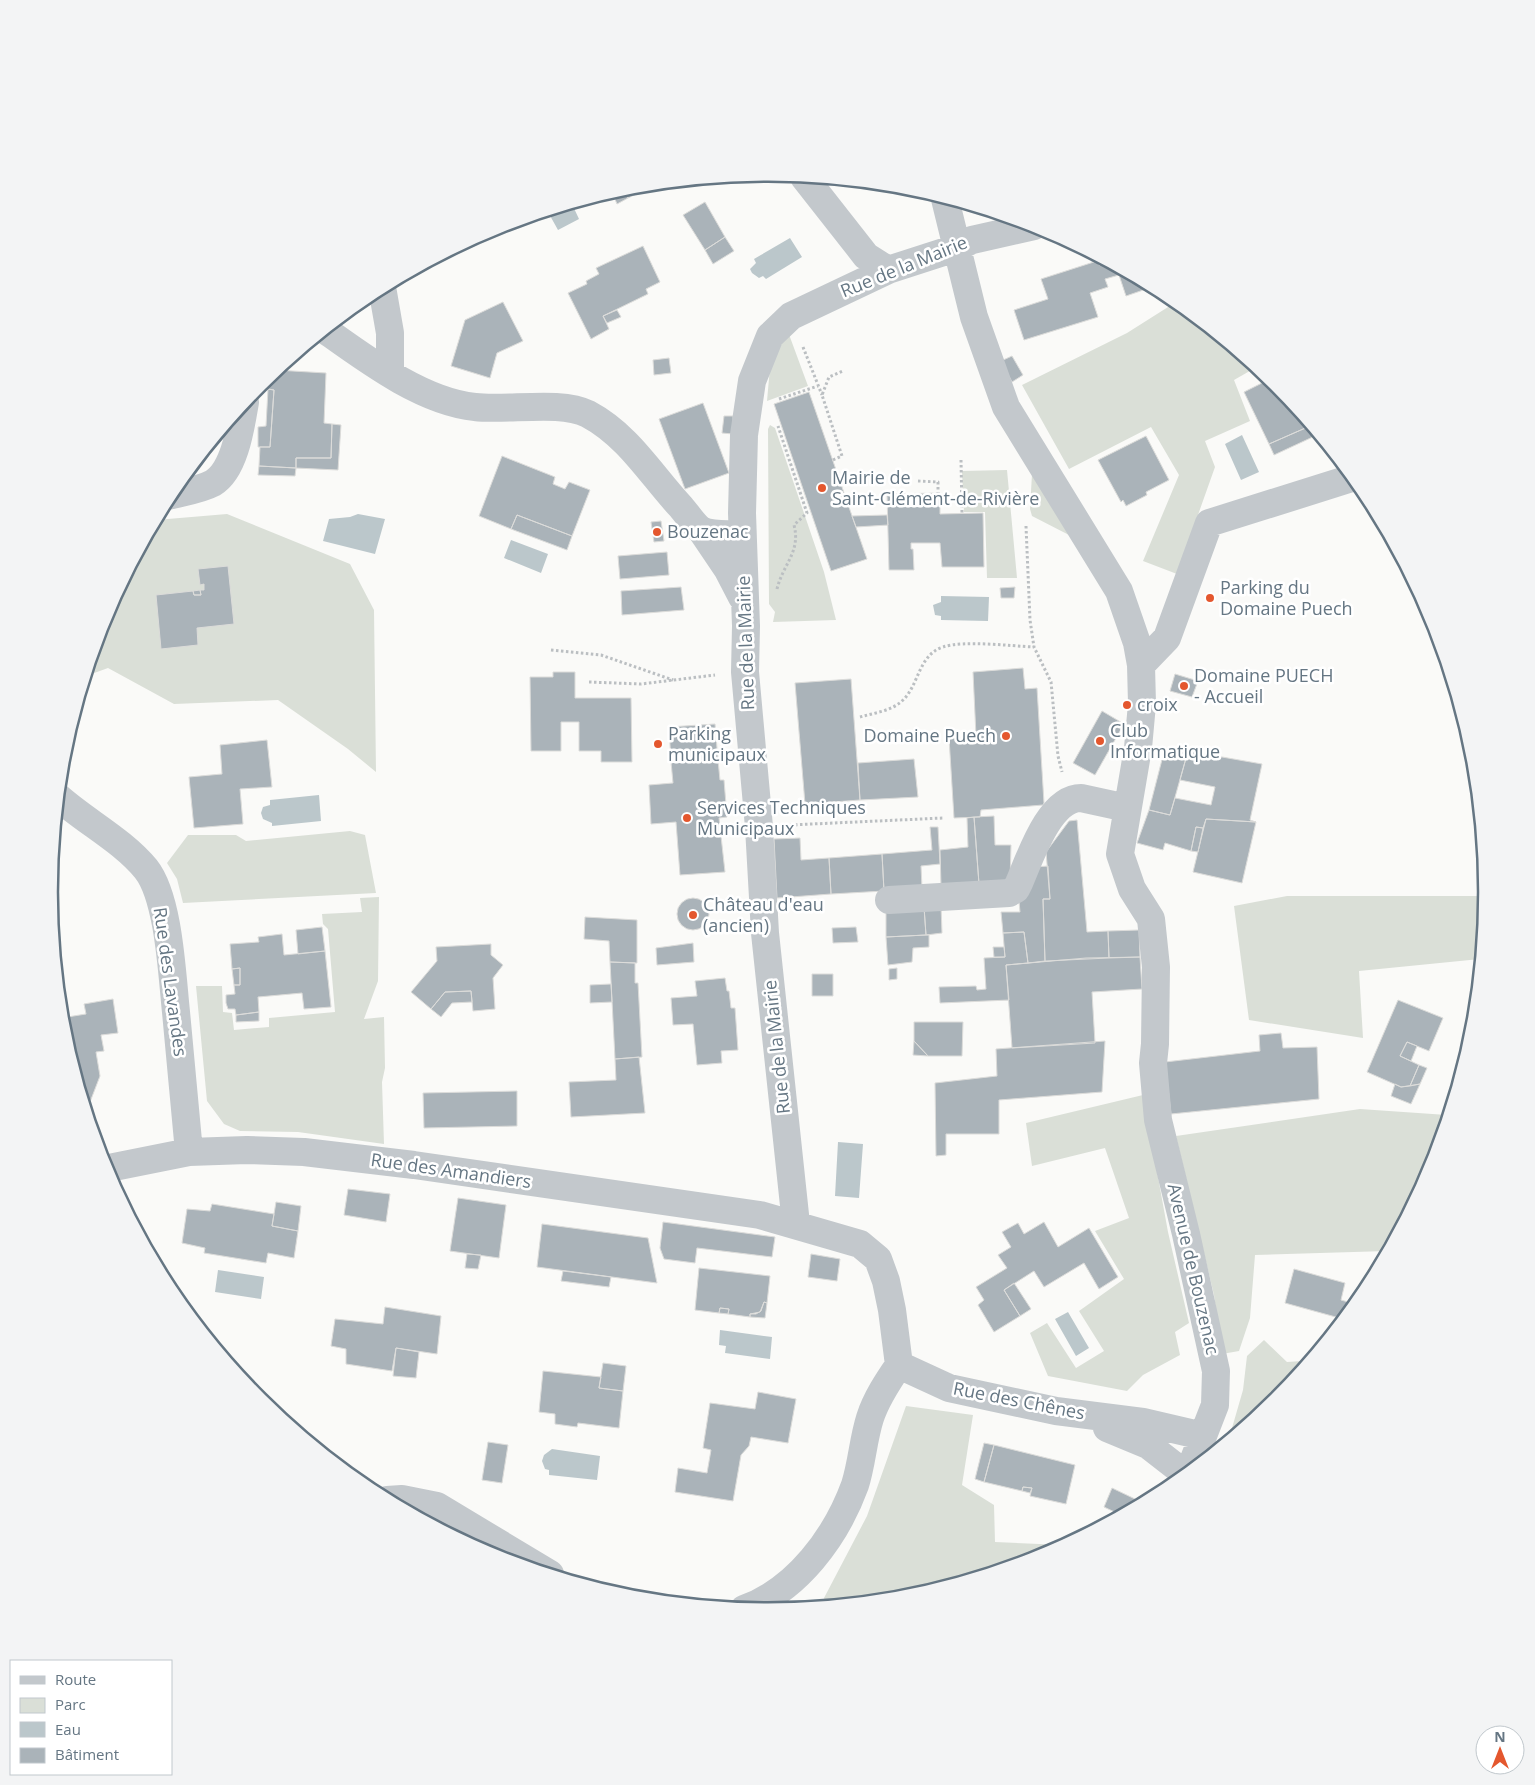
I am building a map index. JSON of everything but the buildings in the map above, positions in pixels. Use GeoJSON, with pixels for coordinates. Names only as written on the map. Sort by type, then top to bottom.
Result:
{"type":"FeatureCollection","features":[{"type":"Feature","properties":{"kind":"street"},"geometry":{"type":"LineString","coordinates":[[809,184],[866,256],[888,270]]}},
{"type":"Feature","properties":{"kind":"street"},"geometry":{"type":"LineString","coordinates":[[889,900],[1009,892],[1016,889],[1046,826],[1055,812],[1074,798],[1127,808],[1138,748],[1141,713],[1141,665],[1132,624],[1119,592],[1083,530],[1006,407],[974,317],[947,206]]}},
{"type":"Feature","properties":{"kind":"street","name":"Rue de la Mairie"},"geometry":{"type":"LineString","coordinates":[[796,1224],[765,933],[759,827],[745,672],[746,615],[742,543],[744,435],[752,381],[770,336],[791,316],[888,270],[956,248],[972,240],[1019,229]]}},
{"type":"Feature","properties":{"kind":"street"},"geometry":{"type":"LineString","coordinates":[[384,296],[390,333],[390,373]]}},
{"type":"Feature","properties":{"kind":"street"},"geometry":{"type":"LineString","coordinates":[[330,333],[390,373],[424,391],[456,404],[494,409],[545,407],[587,414],[617,434],[638,454],[670,495],[701,530],[728,570],[746,615]]}},
{"type":"Feature","properties":{"kind":"street"},"geometry":{"type":"LineString","coordinates":[[181,492],[215,482],[227,467],[238,439],[243,415]]}},
{"type":"Feature","properties":{"kind":"street"},"geometry":{"type":"LineString","coordinates":[[1141,665],[1167,638],[1209,523],[1345,480]]}},
{"type":"Feature","properties":{"kind":"street"},"geometry":{"type":"LineString","coordinates":[[701,530],[722,535],[742,543]]}},
{"type":"Feature","properties":{"kind":"street","name":"Rue des Lavandes"},"geometry":{"type":"LineString","coordinates":[[64,801],[133,854],[148,870],[156,890],[166,923],[189,1152]]}},
{"type":"Feature","properties":{"kind":"street","name":"Avenue de Bouzenac"},"geometry":{"type":"LineString","coordinates":[[1127,808],[1120,854],[1132,889],[1151,919],[1153,930],[1156,967],[1153,1063],[1158,1120],[1216,1371],[1215,1406],[1193,1461]]}},
{"type":"Feature","properties":{"kind":"street","name":"Rue des Amandiers"},"geometry":{"type":"LineString","coordinates":[[113,1167],[189,1152],[257,1150],[341,1156],[724,1208],[796,1224]]}},
{"type":"Feature","properties":{"kind":"street"},"geometry":{"type":"LineString","coordinates":[[759,1602],[788,1584],[814,1558],[836,1525],[855,1484],[870,1417],[884,1388],[899,1365],[892,1310],[886,1281],[878,1259],[860,1244],[796,1224]]}},
{"type":"Feature","properties":{"kind":"street","name":"Rue des Chênes"},"geometry":{"type":"LineString","coordinates":[[899,1365],[949,1388],[1056,1411],[1143,1422],[1203,1436]]}},
{"type":"Feature","properties":{"kind":"street"},"geometry":{"type":"LineString","coordinates":[[1056,1411],[1134,1438],[1148,1445],[1174,1466],[1182,1469]]}},
{"type":"Feature","properties":{"kind":"street"},"geometry":{"type":"LineString","coordinates":[[399,1499],[436,1506],[527,1560]]}},
{"type":"Feature","properties":{"kind":"path"},"geometry":{"type":"LineString","coordinates":[[791,316],[822,394],[842,456],[833,460]]}},
{"type":"Feature","properties":{"kind":"path"},"geometry":{"type":"LineString","coordinates":[[822,394],[829,378],[843,371]]}},
{"type":"Feature","properties":{"kind":"path"},"geometry":{"type":"LineString","coordinates":[[771,402],[818,386]]}},
{"type":"Feature","properties":{"kind":"path"},"geometry":{"type":"LineString","coordinates":[[746,615],[770,615],[779,582],[795,547],[797,538],[794,525],[807,513],[777,421]]}},
{"type":"Feature","properties":{"kind":"path"},"geometry":{"type":"LineString","coordinates":[[961,460],[962,513]]}},
{"type":"Feature","properties":{"kind":"path"},"geometry":{"type":"LineString","coordinates":[[918,481],[938,482],[938,493]]}},
{"type":"Feature","properties":{"kind":"path"},"geometry":{"type":"LineString","coordinates":[[1026,526],[1030,620],[1034,647],[1051,682],[1058,756],[1063,776],[1081,798]]}},
{"type":"Feature","properties":{"kind":"path"},"geometry":{"type":"LineString","coordinates":[[860,717],[885,711],[903,701],[925,660],[941,648],[960,645],[1034,647]]}},
{"type":"Feature","properties":{"kind":"path"},"geometry":{"type":"LineString","coordinates":[[551,650],[601,655],[674,680]]}},
{"type":"Feature","properties":{"kind":"path"},"geometry":{"type":"LineString","coordinates":[[589,682],[641,684],[745,672]]}},
{"type":"Feature","properties":{"kind":"path"},"geometry":{"type":"LineString","coordinates":[[759,827],[943,818]]}},
{"type":"Feature","properties":{"kind":"green space"},"geometry":{"type":"Polygon","coordinates":[[[1169,307],[1200,329],[1249,371],[1234,380],[1250,421],[1205,441],[1215,467],[1177,574],[1143,561],[1179,475],[1151,427],[1069,469],[1022,385],[1127,333],[1169,307]]]}},
{"type":"Feature","properties":{"kind":"green space"},"geometry":{"type":"Polygon","coordinates":[[[787,329],[808,386],[767,401],[771,356],[787,329]]]}},
{"type":"Feature","properties":{"kind":"green space"},"geometry":{"type":"Polygon","coordinates":[[[770,425],[775,428],[824,572],[836,620],[773,622],[775,612],[769,604],[768,429],[770,425]]]}},
{"type":"Feature","properties":{"kind":"green space"},"geometry":{"type":"Polygon","coordinates":[[[1007,470],[1017,578],[987,578],[985,512],[964,512],[962,471],[1007,470]]]}},
{"type":"Feature","properties":{"kind":"green space"},"geometry":{"type":"Polygon","coordinates":[[[1032,474],[1069,535],[1032,516],[1030,509],[1032,474]]]}},
{"type":"Feature","properties":{"kind":"green space"},"geometry":{"type":"Polygon","coordinates":[[[227,514],[350,564],[374,610],[376,772],[348,749],[278,700],[174,704],[108,668],[92,674],[131,578],[164,519],[227,514]]]}},
{"type":"Feature","properties":{"kind":"green space"},"geometry":{"type":"Polygon","coordinates":[[[350,831],[365,835],[376,893],[183,903],[177,879],[167,863],[188,835],[236,835],[246,841],[350,831]]]}},
{"type":"Feature","properties":{"kind":"green space"},"geometry":{"type":"Polygon","coordinates":[[[1287,896],[1478,896],[1474,960],[1359,971],[1363,1038],[1249,1020],[1234,906],[1287,896]]]}},
{"type":"Feature","properties":{"kind":"green space"},"geometry":{"type":"Polygon","coordinates":[[[379,897],[378,981],[364,1019],[384,1017],[385,1068],[382,1082],[384,1144],[298,1132],[240,1131],[224,1124],[207,1101],[196,986],[222,986],[223,1012],[232,1013],[234,1030],[269,1027],[269,1018],[335,1012],[328,929],[323,924],[322,914],[362,912],[360,898],[379,897]]]}},
{"type":"Feature","properties":{"kind":"green space"},"geometry":{"type":"Polygon","coordinates":[[[1143,1095],[1168,1232],[1189,1323],[1175,1332],[1180,1355],[1143,1375],[1127,1391],[1048,1376],[1030,1333],[1047,1323],[1076,1368],[1104,1351],[1079,1311],[1124,1279],[1095,1231],[1129,1218],[1105,1148],[1032,1166],[1026,1123],[1143,1095]]]}},
{"type":"Feature","properties":{"kind":"green space"},"geometry":{"type":"Polygon","coordinates":[[[1360,1109],[1442,1115],[1404,1207],[1380,1251],[1255,1255],[1250,1318],[1239,1351],[1222,1354],[1214,1295],[1176,1136],[1360,1109]]]}},
{"type":"Feature","properties":{"kind":"green space"},"geometry":{"type":"Polygon","coordinates":[[[1264,1340],[1287,1362],[1301,1361],[1270,1395],[1231,1430],[1243,1390],[1247,1356],[1264,1340]]]}},
{"type":"Feature","properties":{"kind":"green space"},"geometry":{"type":"Polygon","coordinates":[[[906,1406],[973,1415],[962,1485],[994,1505],[995,1542],[1047,1544],[996,1565],[951,1578],[906,1589],[825,1600],[867,1516],[906,1406]]]}},
{"type":"Feature","properties":{"kind":"water"},"geometry":{"type":"Polygon","coordinates":[[[575,210],[579,219],[558,230],[551,217],[575,210]]]}},
{"type":"Feature","properties":{"kind":"water"},"geometry":{"type":"Polygon","coordinates":[[[790,238],[802,257],[766,279],[763,276],[759,278],[752,273],[750,269],[756,263],[754,259],[790,238]]]}},
{"type":"Feature","properties":{"kind":"water"},"geometry":{"type":"Polygon","coordinates":[[[1242,435],[1259,472],[1241,480],[1225,444],[1242,435]]]}},
{"type":"Feature","properties":{"kind":"water"},"geometry":{"type":"Polygon","coordinates":[[[358,514],[385,519],[375,554],[323,541],[329,519],[350,517],[358,514]]]}},
{"type":"Feature","properties":{"kind":"water"},"geometry":{"type":"Polygon","coordinates":[[[511,540],[548,554],[541,573],[504,558],[511,540]]]}},
{"type":"Feature","properties":{"kind":"water"},"geometry":{"type":"Polygon","coordinates":[[[941,596],[989,597],[988,621],[941,620],[941,616],[935,615],[933,605],[941,602],[941,596]]]}},
{"type":"Feature","properties":{"kind":"water"},"geometry":{"type":"Polygon","coordinates":[[[319,795],[321,821],[272,826],[272,823],[263,819],[261,813],[263,807],[270,805],[270,800],[319,795]]]}},
{"type":"Feature","properties":{"kind":"water"},"geometry":{"type":"Polygon","coordinates":[[[838,1142],[863,1144],[859,1198],[835,1196],[838,1142]]]}},
{"type":"Feature","properties":{"kind":"water"},"geometry":{"type":"Polygon","coordinates":[[[218,1270],[264,1277],[261,1299],[215,1292],[218,1270]]]}},
{"type":"Feature","properties":{"kind":"water"},"geometry":{"type":"Polygon","coordinates":[[[1068,1312],[1089,1348],[1076,1356],[1055,1319],[1068,1312]]]}},
{"type":"Feature","properties":{"kind":"water"},"geometry":{"type":"Polygon","coordinates":[[[720,1330],[772,1337],[770,1359],[725,1353],[726,1346],[719,1345],[720,1330]]]}},
{"type":"Feature","properties":{"kind":"water"},"geometry":{"type":"Polygon","coordinates":[[[552,1449],[600,1456],[597,1480],[549,1475],[549,1470],[545,1469],[542,1461],[544,1455],[552,1449]]]}},
{"type":"Feature","properties":{"kind":"place","name":"Mairie de Saint-Clément-de-Rivière"},"geometry":{"type":"Point","coordinates":[822,488]}},
{"type":"Feature","properties":{"kind":"place","name":"Bouzenac"},"geometry":{"type":"Point","coordinates":[657,532]}},
{"type":"Feature","properties":{"kind":"place","name":"Parking du Domaine Puech"},"geometry":{"type":"Point","coordinates":[1210,598]}},
{"type":"Feature","properties":{"kind":"place","name":"Domaine PUECH - Accueil"},"geometry":{"type":"Point","coordinates":[1184,686]}},
{"type":"Feature","properties":{"kind":"place","name":"croix"},"geometry":{"type":"Point","coordinates":[1127,705]}},
{"type":"Feature","properties":{"kind":"place","name":"Domaine Puech"},"geometry":{"type":"Point","coordinates":[1006,736]}},
{"type":"Feature","properties":{"kind":"place","name":"Club Informatique"},"geometry":{"type":"Point","coordinates":[1100,741]}},
{"type":"Feature","properties":{"kind":"place","name":"Parking municipaux"},"geometry":{"type":"Point","coordinates":[658,744]}},
{"type":"Feature","properties":{"kind":"place","name":"Services Techniques Municipaux"},"geometry":{"type":"Point","coordinates":[687,818]}},
{"type":"Feature","properties":{"kind":"place","name":"Château d'eau (ancien)"},"geometry":{"type":"Point","coordinates":[693,915]}}]}
